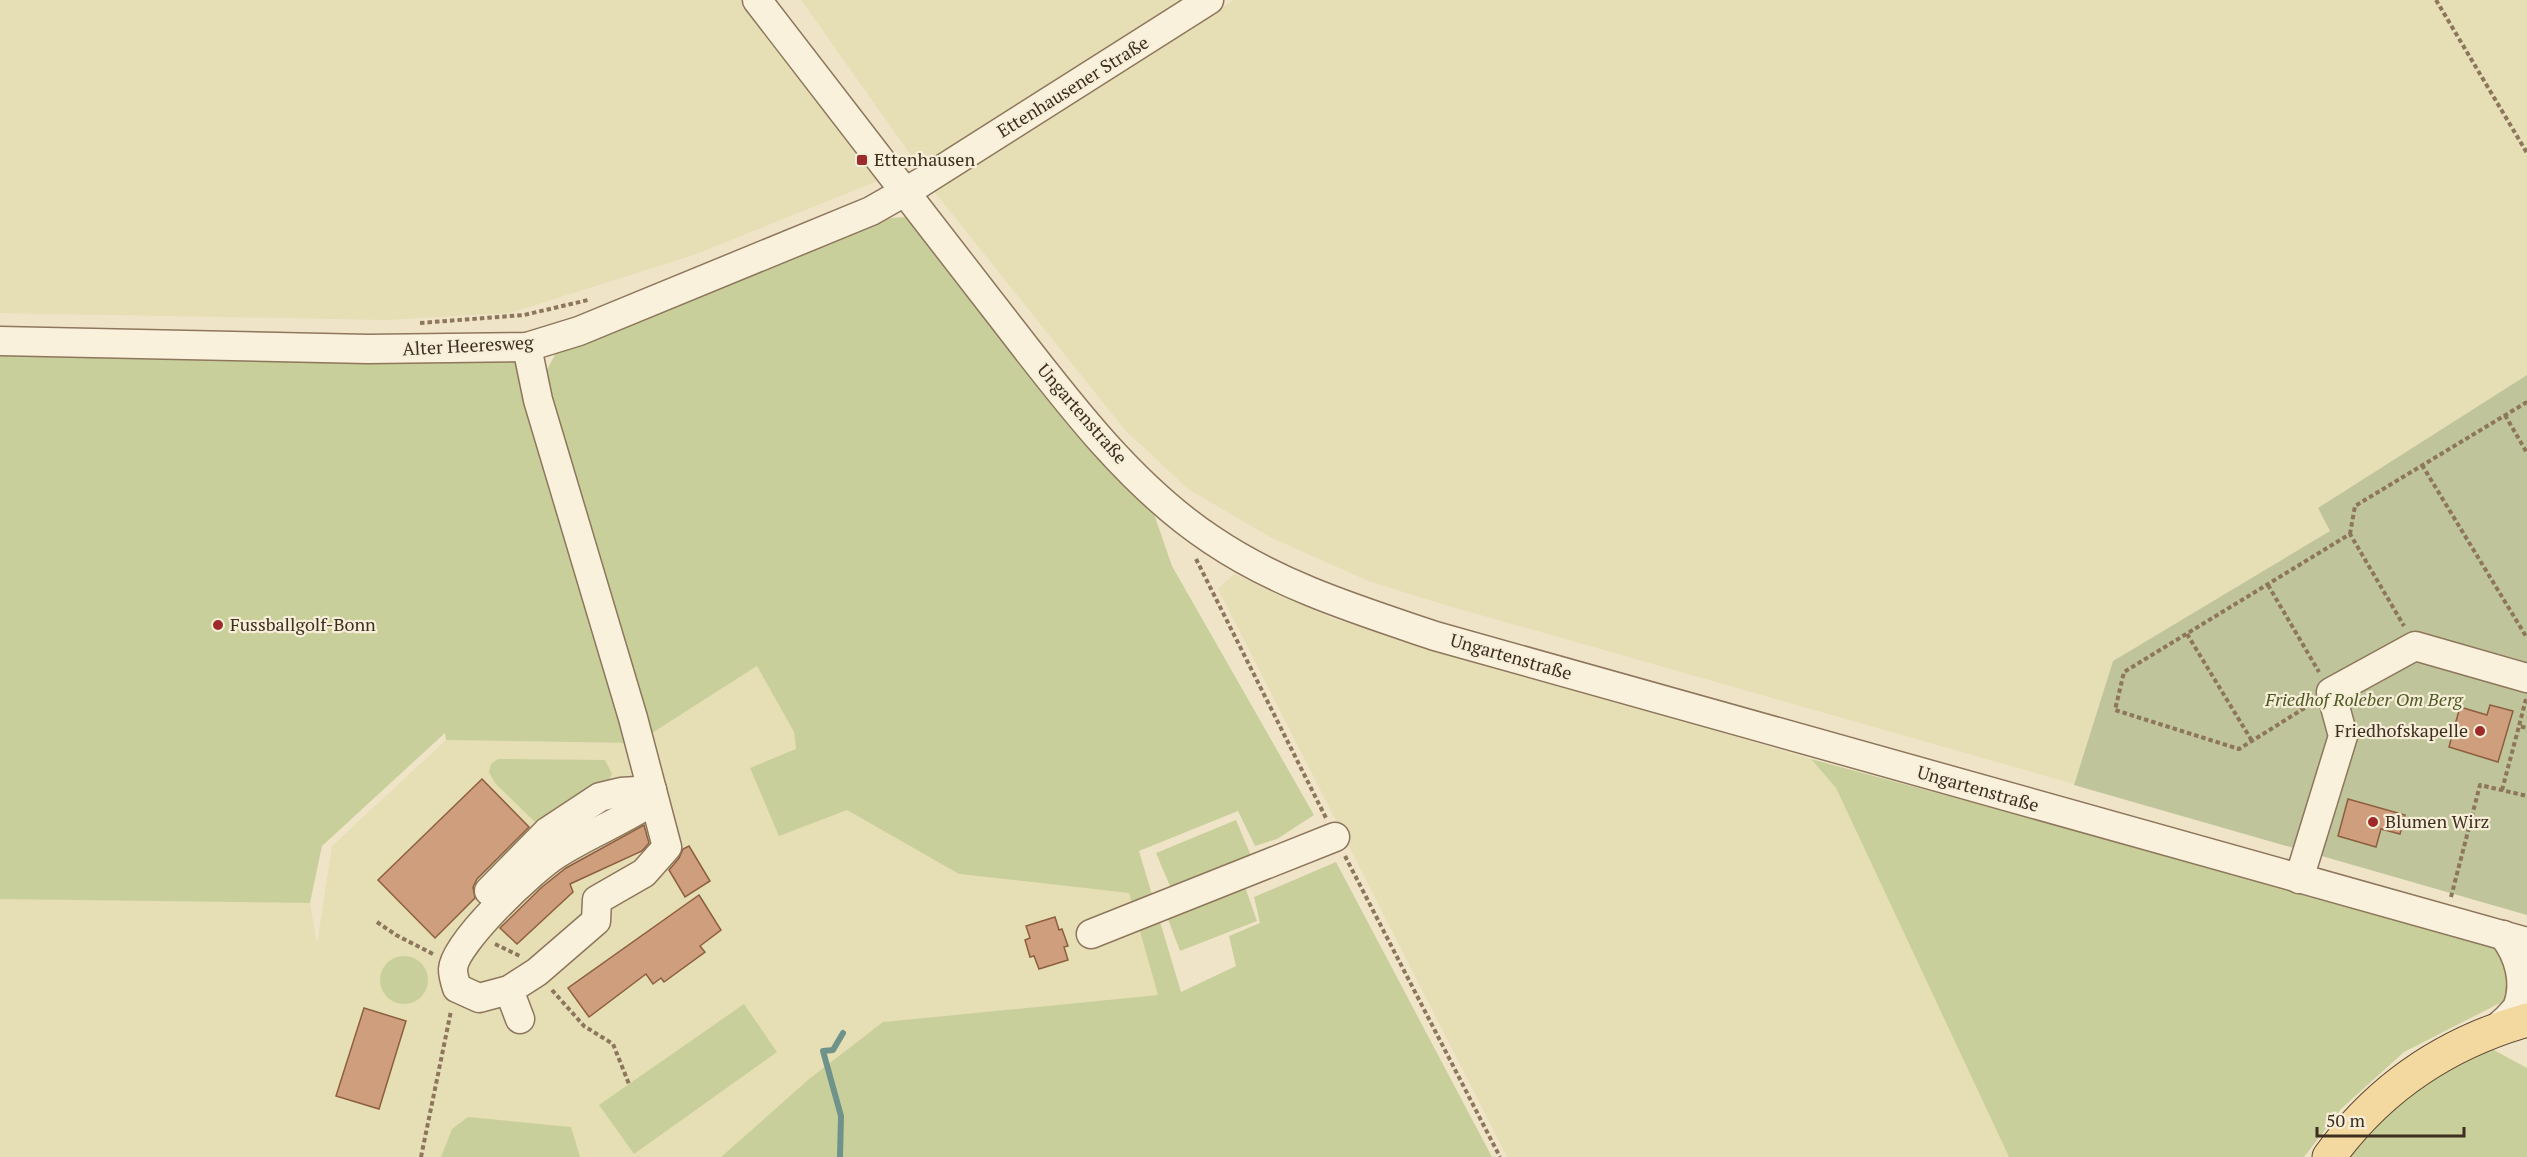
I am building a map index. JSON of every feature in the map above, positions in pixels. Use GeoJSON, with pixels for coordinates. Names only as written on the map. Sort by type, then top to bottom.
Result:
{"type":"FeatureCollection","features":[{"type":"Feature","properties":{"kind":"main road"},"geometry":{"type":"LineString","coordinates":[[2329,1157],[2379,1100],[2426,1062],[2465,1042],[2512,1024]]}},
{"type":"Feature","properties":{"kind":"street","name":"Ungartenstraße"},"geometry":{"type":"LineString","coordinates":[[757,0],[1054,383],[1108,449],[1172,510],[1212,540],[1291,585],[1435,636],[2515,938],[2517,953],[2524,972],[2524,992],[2512,1024]]}},
{"type":"Feature","properties":{"kind":"street","name":"Ettenhausener Straße"},"geometry":{"type":"LineString","coordinates":[[905,192],[1209,0]]}},
{"type":"Feature","properties":{"kind":"street","name":"Alter Heeresweg"},"geometry":{"type":"LineString","coordinates":[[0,341],[368,350],[527,347],[579,331],[772,253],[871,212],[905,192]]}},
{"type":"Feature","properties":{"kind":"street"},"geometry":{"type":"LineString","coordinates":[[527,347],[538,400],[633,718],[667,848],[644,873],[597,900],[596,921],[542,967],[509,990],[479,998],[456,975],[475,929],[554,855],[625,819],[653,795]]}},
{"type":"Feature","properties":{"kind":"street"},"geometry":{"type":"LineString","coordinates":[[2299,879],[2343,736],[2331,692],[2415,646],[2527,678]]}},
{"type":"Feature","properties":{"kind":"street"},"geometry":{"type":"LineString","coordinates":[[1091,934],[1335,837]]}},
{"type":"Feature","properties":{"kind":"street"},"geometry":{"type":"LineString","coordinates":[[509,990],[520,1019]]}},
{"type":"Feature","properties":{"kind":"path"},"geometry":{"type":"LineString","coordinates":[[2436,0],[2527,153]]}},
{"type":"Feature","properties":{"kind":"path"},"geometry":{"type":"LineString","coordinates":[[410,323],[524,315],[597,298]]}},
{"type":"Feature","properties":{"kind":"path"},"geometry":{"type":"LineString","coordinates":[[2415,646],[2350,534],[2355,506],[2527,402]]}},
{"type":"Feature","properties":{"kind":"path"},"geometry":{"type":"LineString","coordinates":[[2505,415],[2527,453]]}},
{"type":"Feature","properties":{"kind":"path"},"geometry":{"type":"LineString","coordinates":[[2422,465],[2527,638]]}},
{"type":"Feature","properties":{"kind":"path"},"geometry":{"type":"LineString","coordinates":[[2268,585],[2331,692],[2239,749],[2115,710],[2124,672],[2350,534]]}},
{"type":"Feature","properties":{"kind":"path"},"geometry":{"type":"LineString","coordinates":[[2187,634],[2252,741]]}},
{"type":"Feature","properties":{"kind":"path"},"geometry":{"type":"LineString","coordinates":[[2502,790],[2527,696]]}},
{"type":"Feature","properties":{"kind":"path"},"geometry":{"type":"LineString","coordinates":[[2519,726],[2527,728]]}},
{"type":"Feature","properties":{"kind":"path"},"geometry":{"type":"LineString","coordinates":[[2450,900],[2480,785],[2527,796]]}},
{"type":"Feature","properties":{"kind":"path"},"geometry":{"type":"LineString","coordinates":[[376,922],[440,958],[456,975],[421,1157]]}},
{"type":"Feature","properties":{"kind":"path"},"geometry":{"type":"LineString","coordinates":[[475,929],[500,947],[542,967],[584,1026],[613,1044],[629,1084]]}},
{"type":"Feature","properties":{"kind":"shaded area"},"geometry":{"type":"Polygon","coordinates":[[[0,0],[748,0],[880,180],[694,255],[510,313],[387,320],[0,313],[0,0]]]}},
{"type":"Feature","properties":{"kind":"shaded area"},"geometry":{"type":"Polygon","coordinates":[[[801,0],[1186,0],[920,168],[801,0]]]}},
{"type":"Feature","properties":{"kind":"shaded area"},"geometry":{"type":"Polygon","coordinates":[[[1234,0],[2527,0],[2527,375],[2318,508],[2330,531],[2113,661],[2074,784],[1442,604],[1368,581],[1270,537],[1188,489],[1125,430],[933,190],[1234,0]]]}},
{"type":"Feature","properties":{"kind":"shaded area"},"geometry":{"type":"Polygon","coordinates":[[[1234,574],[1331,618],[1811,759],[1836,788],[2009,1157],[1507,1157],[1218,589],[1234,574]]]}},
{"type":"Feature","properties":{"kind":"shaded area"},"geometry":{"type":"Polygon","coordinates":[[[757,666],[794,732],[796,749],[847,810],[959,874],[1129,893],[1158,995],[883,1022],[809,1079],[721,1157],[0,1157],[0,897],[310,903],[317,944],[332,846],[446,740],[632,743],[649,735],[757,666]]]}},
{"type":"Feature","properties":{"kind":"green space"},"geometry":{"type":"Polygon","coordinates":[[[906,217],[1103,461],[1154,514],[1172,566],[1314,815],[1277,839],[1255,846],[1238,811],[1139,851],[1181,992],[1236,966],[1229,936],[1260,923],[1254,897],[1336,862],[1492,1157],[721,1157],[809,1079],[883,1022],[1158,995],[1129,893],[959,874],[847,810],[779,836],[750,768],[796,749],[794,732],[757,666],[649,735],[542,379],[558,349],[582,345],[891,218],[906,217]]]}},
{"type":"Feature","properties":{"kind":"green space"},"geometry":{"type":"Polygon","coordinates":[[[0,347],[496,355],[520,365],[632,743],[446,740],[445,733],[322,846],[310,903],[0,899],[0,347]]]}},
{"type":"Feature","properties":{"kind":"green space","name":"Friedhof Roleber Om Berg"},"geometry":{"type":"Polygon","coordinates":[[[2527,375],[2527,915],[2074,785],[2113,661],[2330,531],[2318,508],[2527,375]]]}},
{"type":"Feature","properties":{"kind":"green space"},"geometry":{"type":"Polygon","coordinates":[[[498,759],[605,760],[612,774],[607,784],[538,825],[495,783],[489,772],[491,764],[498,759]]]}},
{"type":"Feature","properties":{"kind":"green space"},"geometry":{"type":"Polygon","coordinates":[[[1811,759],[2491,943],[2508,956],[2512,984],[2504,1001],[2404,1052],[2341,1109],[2304,1157],[2009,1157],[1836,788],[1811,759]]]}},
{"type":"Feature","properties":{"kind":"green space"},"geometry":{"type":"Polygon","coordinates":[[[1236,820],[1252,858],[1172,891],[1156,853],[1236,820]]]}},
{"type":"Feature","properties":{"kind":"green space"},"geometry":{"type":"Polygon","coordinates":[[[1244,884],[1257,921],[1180,951],[1166,914],[1244,884]]]}},
{"type":"Feature","properties":{"kind":"green space"},"geometry":{"type":"Polygon","coordinates":[[[399,956],[409,956],[424,966],[428,980],[427,989],[418,1000],[409,1004],[399,1004],[384,994],[380,985],[380,975],[390,960],[399,956]]]}},
{"type":"Feature","properties":{"kind":"green space"},"geometry":{"type":"Polygon","coordinates":[[[744,1004],[777,1052],[634,1154],[599,1105],[744,1004]]]}},
{"type":"Feature","properties":{"kind":"green space"},"geometry":{"type":"Polygon","coordinates":[[[2492,1049],[2527,1068],[2527,1157],[2344,1157],[2426,1075],[2492,1049]]]}},
{"type":"Feature","properties":{"kind":"green space"},"geometry":{"type":"Polygon","coordinates":[[[468,1117],[571,1127],[580,1157],[441,1157],[452,1129],[468,1117]]]}},
{"type":"Feature","properties":{"kind":"building","name":"Friedhofskapelle"},"geometry":{"type":"Polygon","coordinates":[[[2490,705],[2513,711],[2498,762],[2449,747],[2460,707],[2487,715],[2490,705]]]}},
{"type":"Feature","properties":{"kind":"building"},"geometry":{"type":"Polygon","coordinates":[[[482,779],[529,827],[477,879],[473,887],[475,898],[435,938],[378,880],[482,779]]]}},
{"type":"Feature","properties":{"kind":"building","name":"Blumen Wirz"},"geometry":{"type":"Polygon","coordinates":[[[2348,799],[2405,815],[2400,834],[2381,829],[2376,847],[2338,836],[2348,799]]]}},
{"type":"Feature","properties":{"kind":"building"},"geometry":{"type":"Polygon","coordinates":[[[644,825],[649,843],[642,851],[570,884],[573,892],[517,944],[500,928],[542,887],[566,868],[644,825]]]}},
{"type":"Feature","properties":{"kind":"building"},"geometry":{"type":"Polygon","coordinates":[[[689,846],[710,881],[685,897],[669,870],[683,849],[689,846]]]}},
{"type":"Feature","properties":{"kind":"building"},"geometry":{"type":"Polygon","coordinates":[[[699,895],[721,930],[700,946],[705,952],[664,982],[661,978],[653,984],[646,974],[589,1017],[568,988],[699,895]]]}},
{"type":"Feature","properties":{"kind":"building"},"geometry":{"type":"Polygon","coordinates":[[[1055,917],[1068,946],[1064,947],[1068,960],[1039,969],[1034,956],[1030,957],[1025,940],[1030,938],[1026,926],[1055,917]]]}},
{"type":"Feature","properties":{"kind":"building"},"geometry":{"type":"Polygon","coordinates":[[[364,1008],[406,1021],[379,1109],[336,1096],[364,1008]]]}},
{"type":"Feature","properties":{"kind":"waterway"},"geometry":{"type":"LineString","coordinates":[[840,1157],[841,1116],[823,1051],[833,1050],[843,1033]]}},
{"type":"Feature","properties":{"kind":"place","name":"Ettenhausen"},"geometry":{"type":"Point","coordinates":[862,160]}},
{"type":"Feature","properties":{"kind":"place","name":"Fussballgolf-Bonn"},"geometry":{"type":"Point","coordinates":[218,625]}},
{"type":"Feature","properties":{"kind":"place","name":"Friedhofskapelle"},"geometry":{"type":"Point","coordinates":[2480,731]}},
{"type":"Feature","properties":{"kind":"place","name":"Blumen Wirz"},"geometry":{"type":"Point","coordinates":[2373,822]}}]}
